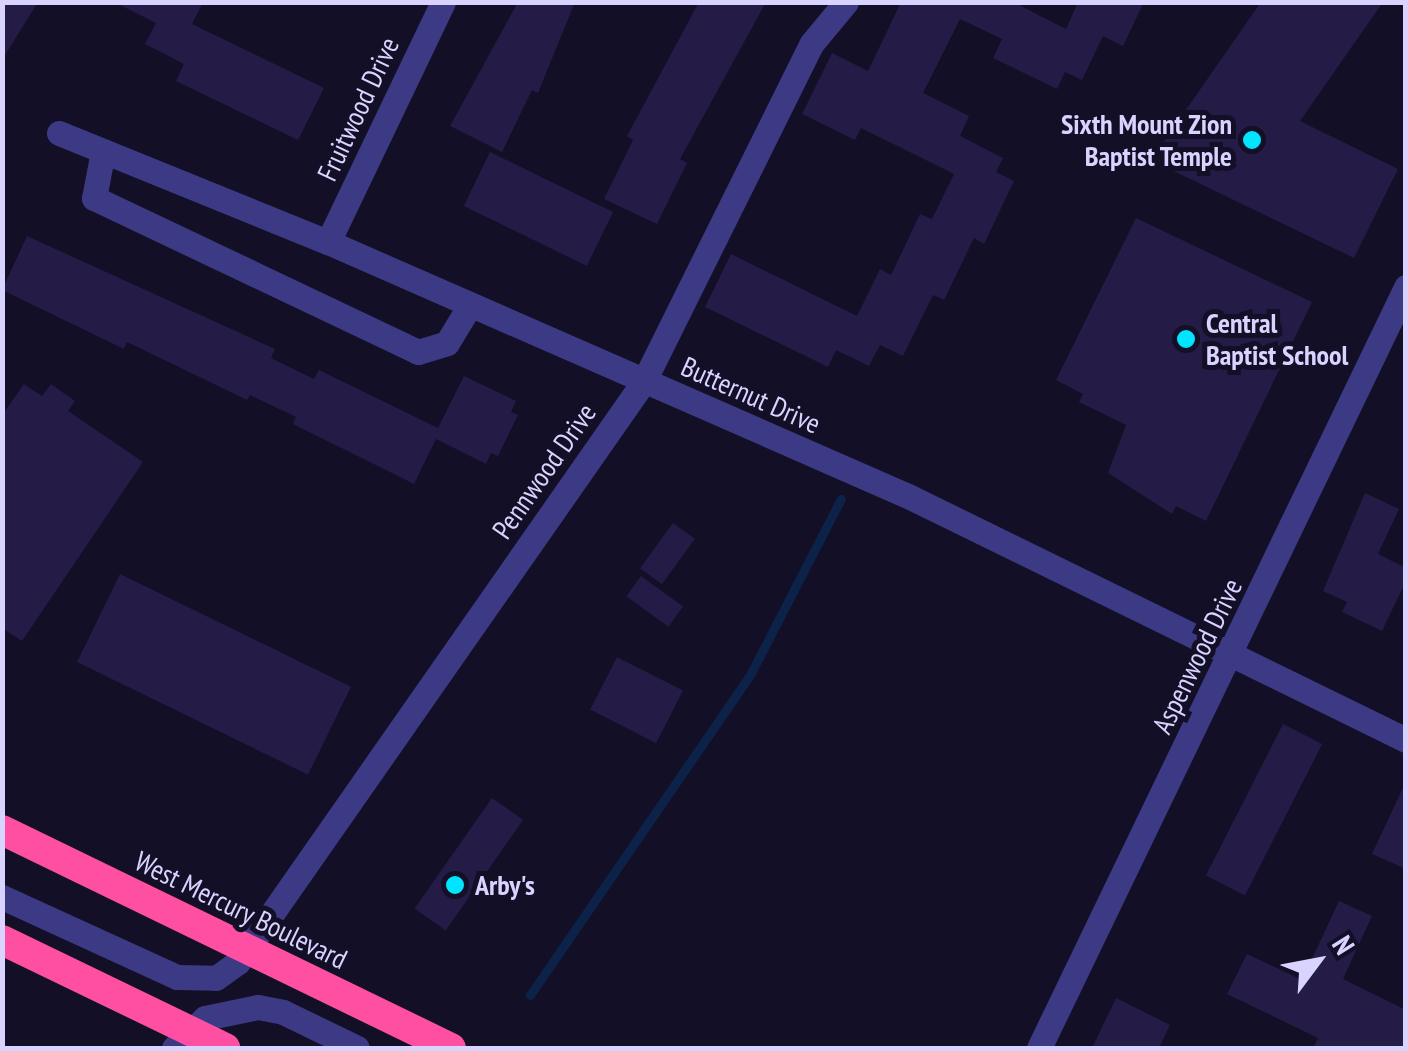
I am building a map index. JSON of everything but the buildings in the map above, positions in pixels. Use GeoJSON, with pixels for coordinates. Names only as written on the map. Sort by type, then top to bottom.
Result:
{"type":"FeatureCollection","features":[{"type":"Feature","properties":{"kind":"highway","name":"West Mercury Boulevard"},"geometry":{"type":"LineString","coordinates":[[2,830],[451,1048]]}},
{"type":"Feature","properties":{"kind":"highway"},"geometry":{"type":"LineString","coordinates":[[2,940],[181,1039],[225,1048]]}},
{"type":"Feature","properties":{"kind":"street","name":"Fruitwood Drive"},"geometry":{"type":"LineString","coordinates":[[328,242],[442,2]]}},
{"type":"Feature","properties":{"kind":"street","name":"Pennwood Drive"},"geometry":{"type":"LineString","coordinates":[[2,897],[189,980],[216,978],[249,950],[644,381],[812,43],[846,2]]}},
{"type":"Feature","properties":{"kind":"street","name":"Butternut Drive"},"geometry":{"type":"LineString","coordinates":[[59,133],[328,242],[908,496],[1406,740]]}},
{"type":"Feature","properties":{"kind":"street"},"geometry":{"type":"LineString","coordinates":[[103,150],[94,198],[418,352],[447,344],[470,304]]}},
{"type":"Feature","properties":{"kind":"street","name":"Aspenwood Drive"},"geometry":{"type":"LineString","coordinates":[[1040,1048],[1406,287]]}},
{"type":"Feature","properties":{"kind":"street"},"geometry":{"type":"LineString","coordinates":[[181,1039],[219,1012],[258,1007],[283,1012],[357,1048]]}},
{"type":"Feature","properties":{"kind":"waterway"},"geometry":{"type":"LineString","coordinates":[[530,995],[751,673],[841,499]]}},
{"type":"Feature","properties":{"kind":"place","name":"Sixth Mount Zion Baptist Temple"},"geometry":{"type":"Point","coordinates":[1252,140]}},
{"type":"Feature","properties":{"kind":"place","name":"Central Baptist School"},"geometry":{"type":"Point","coordinates":[1186,339]}},
{"type":"Feature","properties":{"kind":"place","name":"Arby's"},"geometry":{"type":"Point","coordinates":[455,885]}}]}
